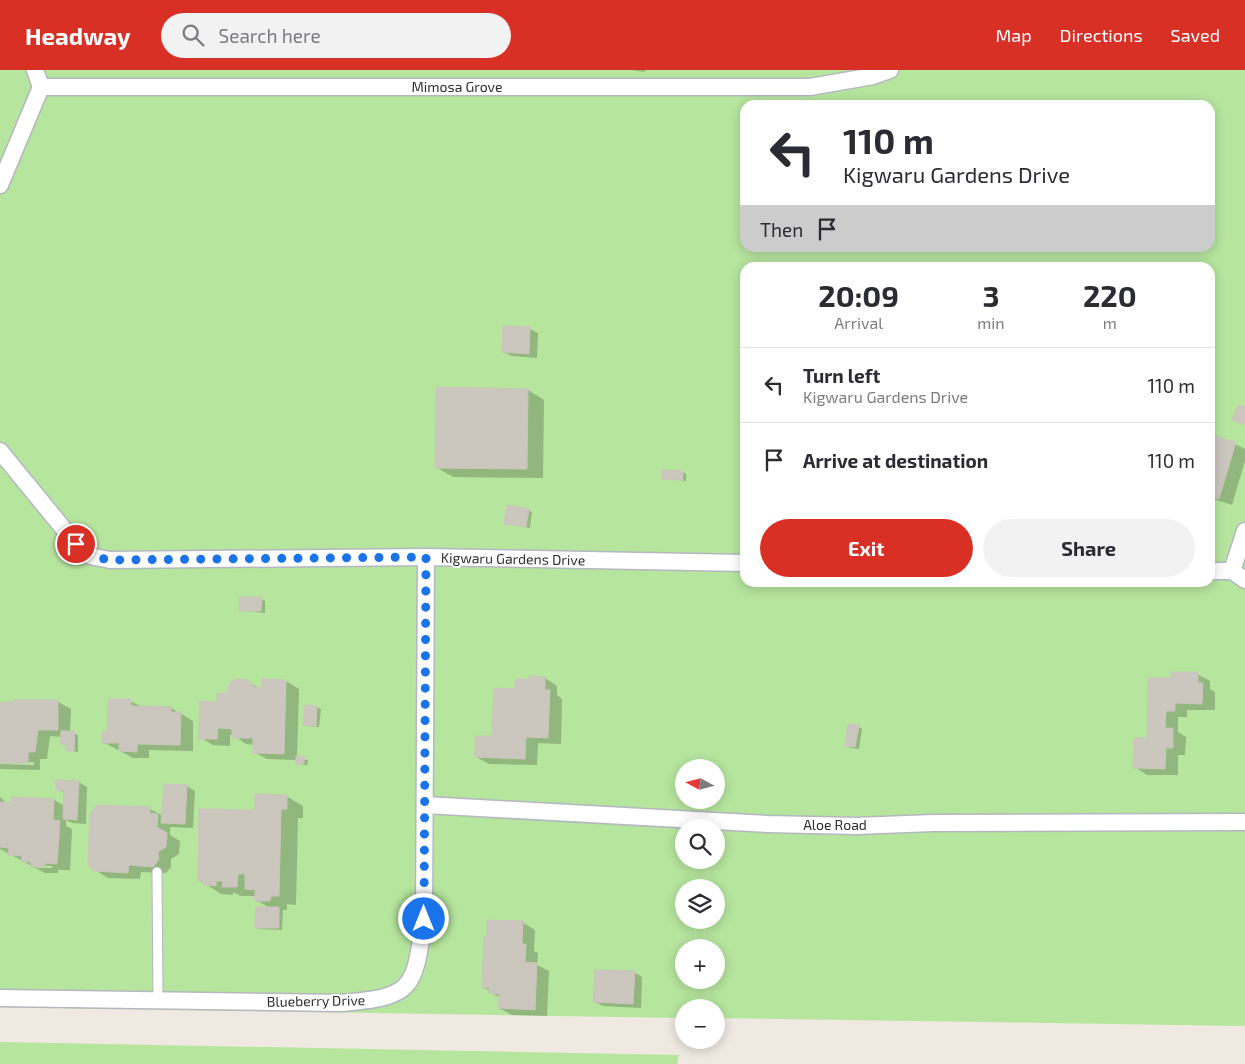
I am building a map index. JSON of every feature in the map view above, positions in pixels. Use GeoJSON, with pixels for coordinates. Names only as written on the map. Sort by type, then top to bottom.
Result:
{"type":"FeatureCollection","features":[{"type":"Feature","properties":{"kind":"street"},"geometry":{"type":"LineString","coordinates":[[0,185],[42,87],[34,70]]}},
{"type":"Feature","properties":{"kind":"street","name":"Mimosa Grove"},"geometry":{"type":"LineString","coordinates":[[42,87],[810,87],[873,76],[890,70]]}},
{"type":"Feature","properties":{"kind":"street","name":"Kigwaru Gardens Drive"},"geometry":{"type":"LineString","coordinates":[[0,451],[76,544],[90,556],[110,560],[426,557],[740,563]]}},
{"type":"Feature","properties":{"kind":"street"},"geometry":{"type":"LineString","coordinates":[[1215,572],[1238,576],[1245,531]]}},
{"type":"Feature","properties":{"kind":"street","name":"Blueberry Drive"},"geometry":{"type":"LineString","coordinates":[[0,998],[340,1003],[378,1000],[399,992],[408,983],[418,966],[424,919],[426,557]]}},
{"type":"Feature","properties":{"kind":"street","name":"Aloe Road"},"geometry":{"type":"LineString","coordinates":[[425,805],[767,824],[856,826],[933,823],[1245,822]]}},
{"type":"Feature","properties":{"kind":"lane"},"geometry":{"type":"LineString","coordinates":[[157,872],[158,1000]]}},
{"type":"Feature","properties":{"kind":"green space"},"geometry":{"type":"Polygon","coordinates":[[[0,70],[1245,70],[1245,1026],[725,1018],[725,999],[675,999],[675,1018],[0,1007],[0,70]]]}},
{"type":"Feature","properties":{"kind":"green space"},"geometry":{"type":"Polygon","coordinates":[[[0,1042],[679,1055],[677,1064],[0,1064],[0,1042]]]}},
{"type":"Feature","properties":{"kind":"building"},"geometry":{"type":"Polygon","coordinates":[[[503,326],[530,327],[529,354],[502,352],[503,326]]]}},
{"type":"Feature","properties":{"kind":"building"},"geometry":{"type":"Polygon","coordinates":[[[436,387],[528,389],[527,469],[435,468],[436,387]]]}},
{"type":"Feature","properties":{"kind":"building"},"geometry":{"type":"Polygon","coordinates":[[[1238,405],[1245,407],[1245,425],[1232,420],[1238,405]]]}},
{"type":"Feature","properties":{"kind":"building"},"geometry":{"type":"Polygon","coordinates":[[[1215,436],[1236,442],[1219,499],[1215,498],[1215,436]]]}},
{"type":"Feature","properties":{"kind":"building"},"geometry":{"type":"Polygon","coordinates":[[[662,470],[683,471],[683,480],[662,479],[662,470]]]}},
{"type":"Feature","properties":{"kind":"building"},"geometry":{"type":"Polygon","coordinates":[[[507,505],[529,509],[526,527],[504,524],[507,505]]]}},
{"type":"Feature","properties":{"kind":"building"},"geometry":{"type":"Polygon","coordinates":[[[240,597],[262,597],[261,611],[239,611],[240,597]]]}},
{"type":"Feature","properties":{"kind":"building"},"geometry":{"type":"Polygon","coordinates":[[[1171,672],[1198,672],[1198,683],[1203,683],[1202,704],[1175,703],[1175,711],[1166,711],[1165,728],[1173,728],[1173,748],[1166,748],[1165,769],[1133,768],[1134,738],[1147,738],[1148,678],[1171,678],[1171,672]]]}},
{"type":"Feature","properties":{"kind":"building"},"geometry":{"type":"Polygon","coordinates":[[[529,676],[545,677],[545,690],[550,690],[548,738],[526,737],[525,759],[475,757],[475,736],[492,736],[494,688],[515,689],[515,679],[529,679],[529,676]]]}},
{"type":"Feature","properties":{"kind":"building"},"geometry":{"type":"Polygon","coordinates":[[[247,679],[254,687],[262,687],[262,679],[286,680],[284,754],[253,753],[253,738],[232,738],[232,729],[218,728],[217,739],[199,739],[200,701],[217,702],[217,693],[227,693],[228,686],[233,680],[247,679]]]}},
{"type":"Feature","properties":{"kind":"building"},"geometry":{"type":"Polygon","coordinates":[[[108,699],[131,699],[131,706],[171,707],[171,712],[181,712],[180,745],[137,744],[137,752],[119,751],[119,743],[102,743],[102,732],[107,732],[108,699]]]}},
{"type":"Feature","properties":{"kind":"building"},"geometry":{"type":"Polygon","coordinates":[[[14,700],[58,700],[58,730],[38,730],[35,752],[28,752],[28,763],[0,763],[0,704],[1,702],[14,702],[14,700]]]}},
{"type":"Feature","properties":{"kind":"building"},"geometry":{"type":"Polygon","coordinates":[[[305,705],[317,706],[316,726],[303,725],[305,705]]]}},
{"type":"Feature","properties":{"kind":"building"},"geometry":{"type":"Polygon","coordinates":[[[848,724],[859,725],[855,747],[845,746],[848,724]]]}},
{"type":"Feature","properties":{"kind":"building"},"geometry":{"type":"Polygon","coordinates":[[[61,731],[75,731],[74,751],[66,751],[66,744],[60,744],[61,731]]]}},
{"type":"Feature","properties":{"kind":"building"},"geometry":{"type":"Polygon","coordinates":[[[296,756],[304,756],[304,764],[296,764],[296,756]]]}},
{"type":"Feature","properties":{"kind":"building"},"geometry":{"type":"Polygon","coordinates":[[[56,780],[79,781],[77,820],[63,819],[64,791],[56,790],[56,780]]]}},
{"type":"Feature","properties":{"kind":"building"},"geometry":{"type":"Polygon","coordinates":[[[164,784],[187,785],[185,824],[161,823],[164,784]]]}},
{"type":"Feature","properties":{"kind":"building"},"geometry":{"type":"Polygon","coordinates":[[[255,794],[287,795],[287,809],[281,809],[279,896],[271,896],[270,901],[255,901],[255,890],[245,889],[245,874],[238,874],[237,887],[222,887],[223,881],[216,881],[216,886],[203,885],[203,881],[198,880],[199,809],[255,810],[255,794]]]}},
{"type":"Feature","properties":{"kind":"building"},"geometry":{"type":"Polygon","coordinates":[[[12,797],[54,799],[53,820],[60,821],[57,864],[45,863],[45,867],[31,866],[31,862],[21,862],[22,856],[8,855],[9,848],[0,847],[0,802],[12,802],[12,797]]]}},
{"type":"Feature","properties":{"kind":"building"},"geometry":{"type":"Polygon","coordinates":[[[97,805],[150,807],[150,813],[158,814],[157,827],[167,833],[166,847],[158,852],[159,859],[153,867],[129,865],[128,873],[94,871],[88,864],[90,814],[97,805]]]}},
{"type":"Feature","properties":{"kind":"building"},"geometry":{"type":"Polygon","coordinates":[[[256,907],[279,907],[279,928],[255,928],[256,907]]]}},
{"type":"Feature","properties":{"kind":"building"},"geometry":{"type":"Polygon","coordinates":[[[487,920],[523,921],[522,944],[526,944],[525,962],[537,963],[535,1010],[498,1008],[499,994],[489,993],[489,988],[482,988],[484,936],[487,936],[487,920]]]}},
{"type":"Feature","properties":{"kind":"building"},"geometry":{"type":"Polygon","coordinates":[[[595,970],[635,971],[633,1004],[593,1002],[595,970]]]}},
{"type":"Feature","properties":{"kind":"route"},"geometry":{"type":"LineString","coordinates":[[76,544],[90,556],[110,560],[426,557],[424,919]]}}]}
